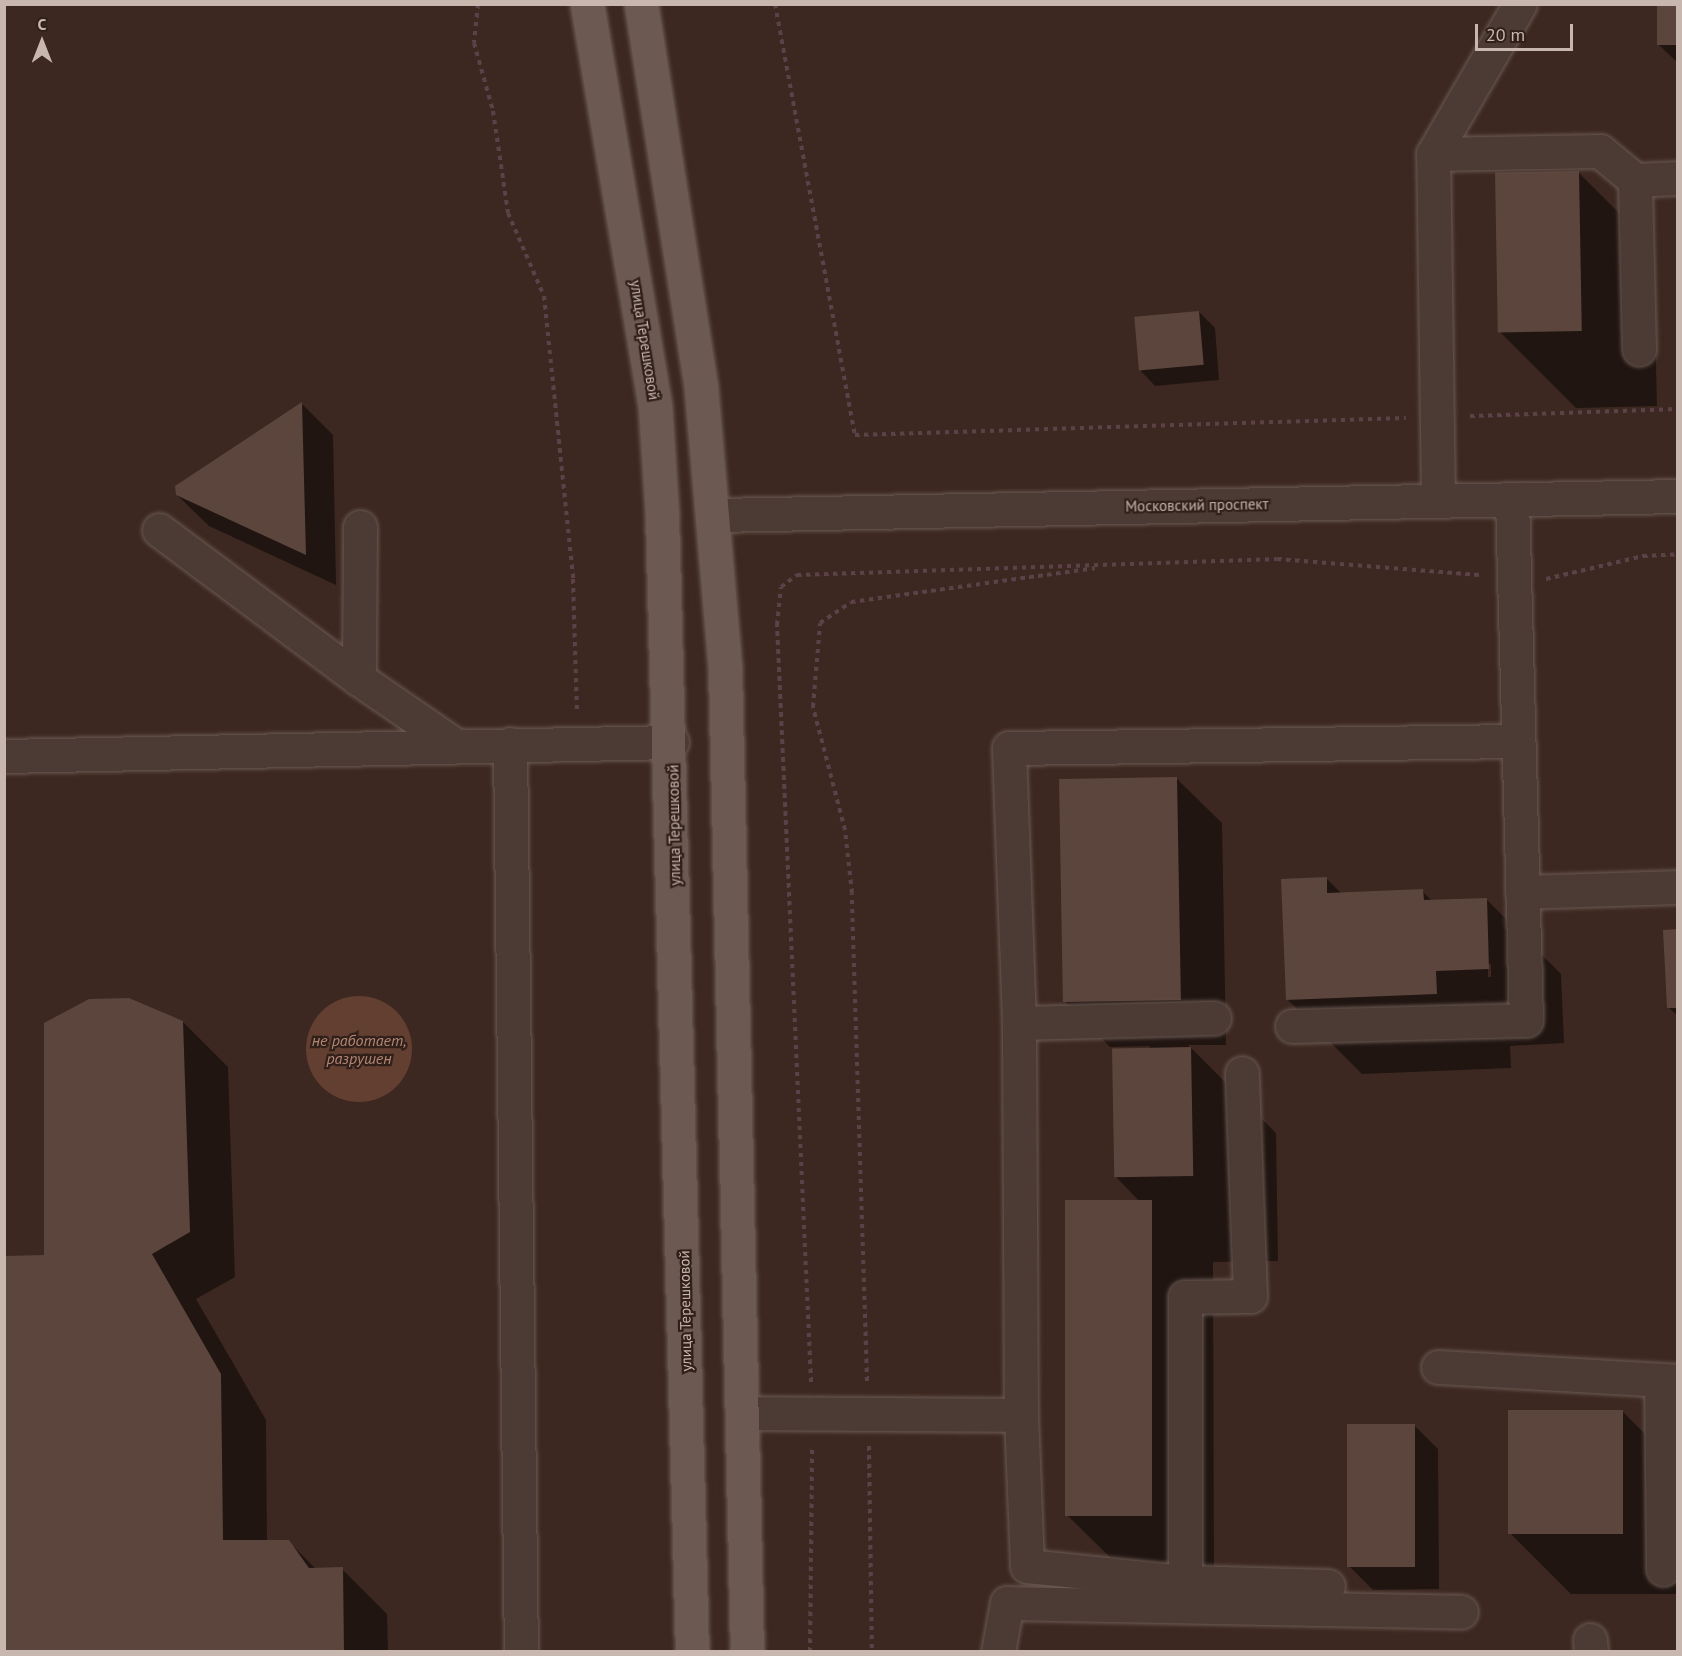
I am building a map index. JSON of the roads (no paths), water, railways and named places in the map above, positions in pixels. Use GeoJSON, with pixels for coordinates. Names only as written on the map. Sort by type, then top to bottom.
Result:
{"type":"FeatureCollection","features":[{"type":"Feature","properties":{"kind":"main road","name":"улица Терешковой"},"geometry":{"type":"LineString","coordinates":[[587,4],[655,406],[672,742],[692,1652]]}},
{"type":"Feature","properties":{"kind":"main road"},"geometry":{"type":"LineString","coordinates":[[641,4],[671,170],[716,515],[725,668],[745,1413],[747,1652]]}},
{"type":"Feature","properties":{"kind":"street"},"geometry":{"type":"LineString","coordinates":[[1438,500],[1433,154],[1520,4]]}},
{"type":"Feature","properties":{"kind":"street"},"geometry":{"type":"LineString","coordinates":[[1433,154],[1600,151],[1635,180],[1677,178]]}},
{"type":"Feature","properties":{"kind":"street"},"geometry":{"type":"LineString","coordinates":[[1635,180],[1639,349]]}},
{"type":"Feature","properties":{"kind":"street","name":"Московский проспект"},"geometry":{"type":"LineString","coordinates":[[716,515],[1677,496]]}},
{"type":"Feature","properties":{"kind":"street"},"geometry":{"type":"LineString","coordinates":[[1292,1026],[1526,1020],[1512,499]]}},
{"type":"Feature","properties":{"kind":"street"},"geometry":{"type":"LineString","coordinates":[[359,679],[360,527]]}},
{"type":"Feature","properties":{"kind":"street"},"geometry":{"type":"LineString","coordinates":[[159,530],[359,679],[455,745]]}},
{"type":"Feature","properties":{"kind":"street"},"geometry":{"type":"LineString","coordinates":[[1328,1586],[1185,1582],[1027,1566],[1021,1415],[1019,1023],[1009,748],[1518,741]]}},
{"type":"Feature","properties":{"kind":"street"},"geometry":{"type":"LineString","coordinates":[[4,756],[672,742]]}},
{"type":"Feature","properties":{"kind":"street"},"geometry":{"type":"LineString","coordinates":[[510,744],[521,1652]]}},
{"type":"Feature","properties":{"kind":"street"},"geometry":{"type":"LineString","coordinates":[[1522,892],[1677,886]]}},
{"type":"Feature","properties":{"kind":"street"},"geometry":{"type":"LineString","coordinates":[[1019,1023],[1214,1018]]}},
{"type":"Feature","properties":{"kind":"street"},"geometry":{"type":"LineString","coordinates":[[1185,1582],[1185,1297],[1250,1296],[1242,1073]]}},
{"type":"Feature","properties":{"kind":"street"},"geometry":{"type":"LineString","coordinates":[[1438,1367],[1669,1380],[1663,1569]]}},
{"type":"Feature","properties":{"kind":"street"},"geometry":{"type":"LineString","coordinates":[[745,1413],[868,1418],[1021,1415]]}},
{"type":"Feature","properties":{"kind":"street"},"geometry":{"type":"LineString","coordinates":[[998,1652],[1006,1603],[1461,1612]]}},
{"type":"Feature","properties":{"kind":"water","name":"не работает, разрушен"},"geometry":{"type":"Polygon","coordinates":[[[359,996],[379,1000],[396,1012],[408,1029],[412,1049],[408,1069],[396,1086],[379,1098],[359,1102],[339,1098],[322,1086],[310,1069],[306,1049],[310,1029],[322,1012],[339,1000],[359,996]]]}}]}
